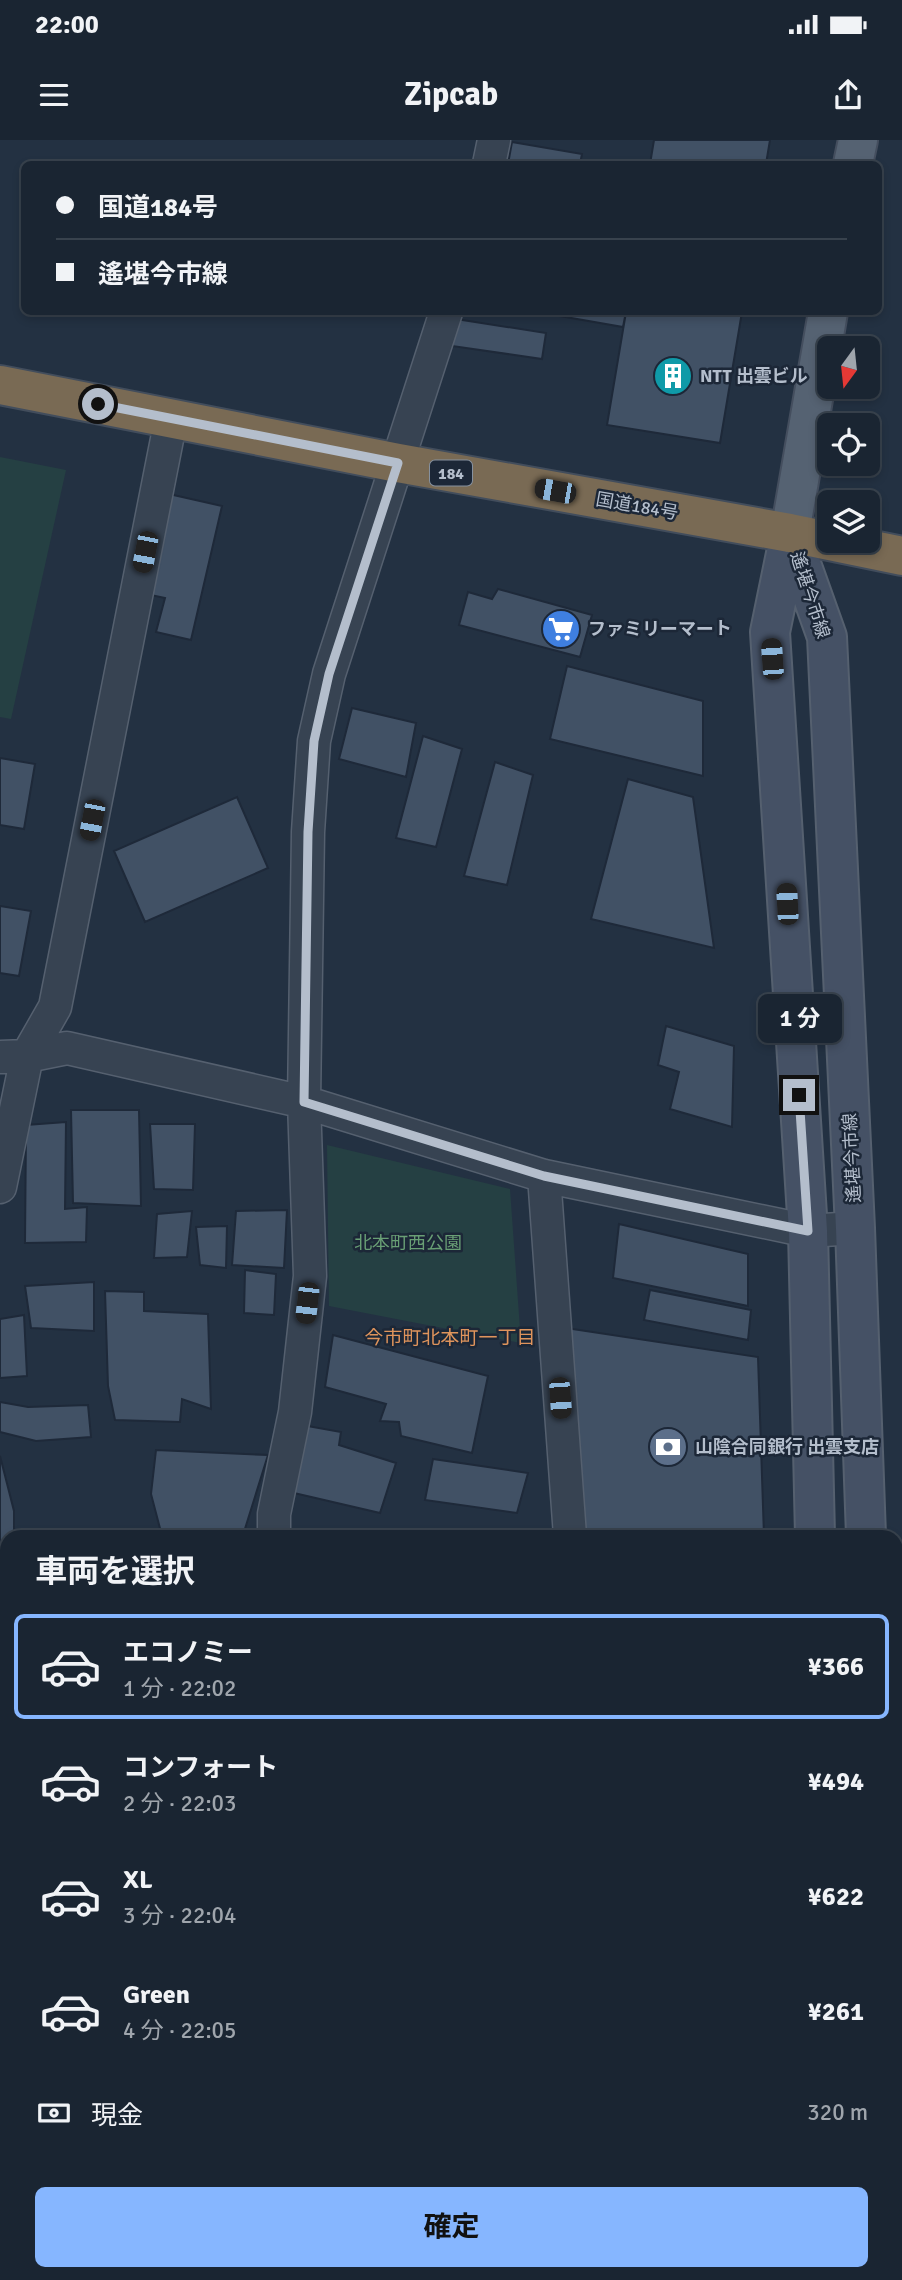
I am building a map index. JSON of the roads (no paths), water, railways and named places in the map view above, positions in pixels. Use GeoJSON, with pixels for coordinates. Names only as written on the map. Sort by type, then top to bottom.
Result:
{"type":"FeatureCollection","features":[{"type":"Feature","properties":{"kind":"highway","name":"国道184号"},"geometry":{"type":"LineString","coordinates":[[0,385],[398,463],[790,533],[902,556]]}},
{"type":"Feature","properties":{"kind":"main road"},"geometry":{"type":"LineString","coordinates":[[854,161],[858,140]]}},
{"type":"Feature","properties":{"kind":"main road"},"geometry":{"type":"LineString","coordinates":[[790,533],[827,315]]}},
{"type":"Feature","properties":{"kind":"main road","name":"遙堪今市線"},"geometry":{"type":"LineString","coordinates":[[790,533],[827,637],[855,1228],[866,1530]]}},
{"type":"Feature","properties":{"kind":"main road","name":"遙堪今市線"},"geometry":{"type":"LineString","coordinates":[[790,533],[770,632],[808,1231],[815,1530]]}},
{"type":"Feature","properties":{"kind":"street"},"geometry":{"type":"LineString","coordinates":[[490,161],[494,140]]}},
{"type":"Feature","properties":{"kind":"street"},"geometry":{"type":"LineString","coordinates":[[274,1530],[274,1514],[295,1412],[310,1276],[304,1102],[308,832],[314,741],[329,674],[445,315]]}},
{"type":"Feature","properties":{"kind":"street"},"geometry":{"type":"LineString","coordinates":[[0,1187],[14,1057],[55,1007],[171,419]]}},
{"type":"Feature","properties":{"kind":"street"},"geometry":{"type":"LineString","coordinates":[[14,1057],[67,1048],[304,1102],[544,1176],[808,1231],[855,1228]]}},
{"type":"Feature","properties":{"kind":"street"},"geometry":{"type":"LineString","coordinates":[[544,1176],[570,1530]]}},
{"type":"Feature","properties":{"kind":"place","name":"NTT 出雲ビル"},"geometry":{"type":"Point","coordinates":[673,376]}},
{"type":"Feature","properties":{"kind":"place","name":"ファミリーマート"},"geometry":{"type":"Point","coordinates":[561,629]}},
{"type":"Feature","properties":{"kind":"place","name":"山陰合同銀行 出雲支店"},"geometry":{"type":"Point","coordinates":[668,1447]}},
{"type":"Feature","properties":{"kind":"district","name":"今市町北本町一丁目"},"geometry":{"type":"Point","coordinates":[450,1337]}},
{"type":"Feature","properties":{"kind":"park label","name":"北本町西公園"},"geometry":{"type":"Point","coordinates":[408,1243]}}]}
